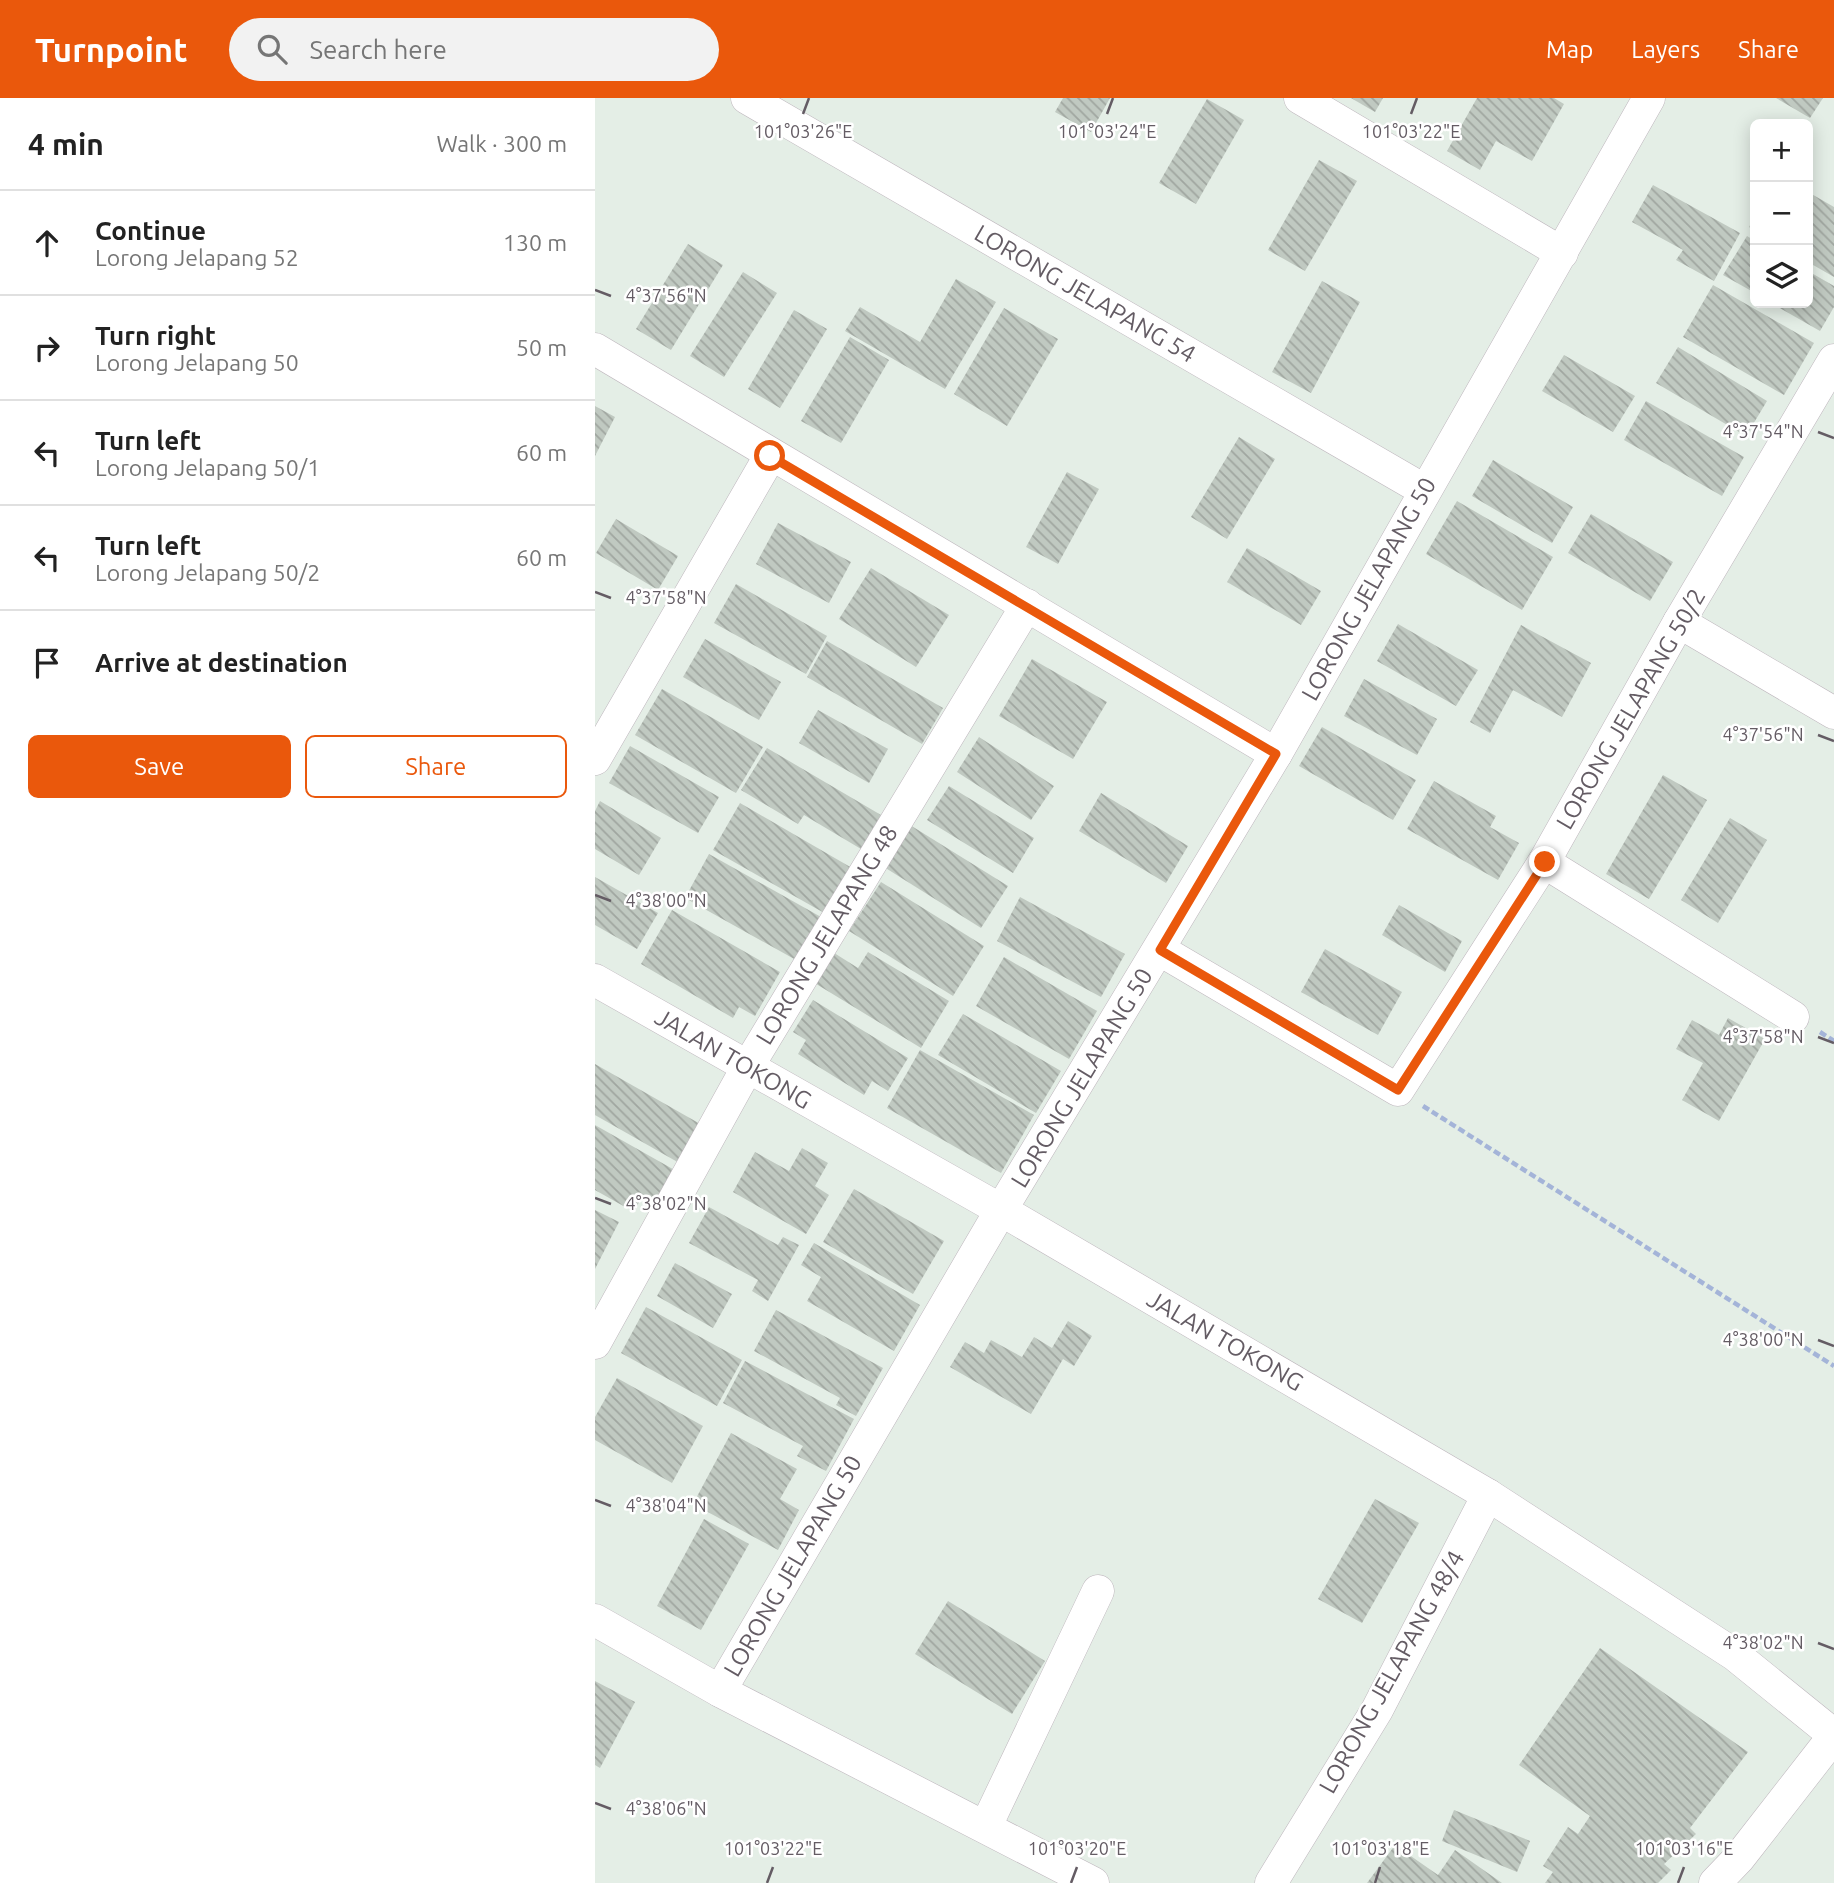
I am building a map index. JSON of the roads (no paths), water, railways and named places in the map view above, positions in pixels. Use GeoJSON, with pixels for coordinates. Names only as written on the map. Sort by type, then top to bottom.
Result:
{"type":"FeatureCollection","features":[{"type":"Feature","properties":{"kind":"street","name":"LORONG JELAPANG 54"},"geometry":{"type":"LineString","coordinates":[[747,98],[1424,490]]}},
{"type":"Feature","properties":{"kind":"street"},"geometry":{"type":"LineString","coordinates":[[1300,98],[1562,253]]}},
{"type":"Feature","properties":{"kind":"street","name":"LORONG JELAPANG 50"},"geometry":{"type":"LineString","coordinates":[[720,1691],[1001,1210],[1276,754],[1649,98]]}},
{"type":"Feature","properties":{"kind":"street"},"geometry":{"type":"LineString","coordinates":[[595,349],[770,456],[1276,754]]}},
{"type":"Feature","properties":{"kind":"street","name":"LORONG JELAPANG 50/2"},"geometry":{"type":"LineString","coordinates":[[1160,950],[1398,1090],[1545,862],[1679,622],[1834,360]]}},
{"type":"Feature","properties":{"kind":"street"},"geometry":{"type":"LineString","coordinates":[[595,759],[770,456]]}},
{"type":"Feature","properties":{"kind":"street","name":"LORONG JELAPANG 48"},"geometry":{"type":"LineString","coordinates":[[595,1343],[747,1068],[1027,605]]}},
{"type":"Feature","properties":{"kind":"street"},"geometry":{"type":"LineString","coordinates":[[1679,622],[1834,713]]}},
{"type":"Feature","properties":{"kind":"street"},"geometry":{"type":"LineString","coordinates":[[1545,862],[1793,1017]]}},
{"type":"Feature","properties":{"kind":"street","name":"JALAN TOKONG"},"geometry":{"type":"LineString","coordinates":[[595,980],[1001,1210],[1488,1495],[1735,1655],[1834,1735]]}},
{"type":"Feature","properties":{"kind":"street","name":"LORONG JELAPANG 48/4"},"geometry":{"type":"LineString","coordinates":[[1271,1883],[1377,1710],[1488,1495]]}},
{"type":"Feature","properties":{"kind":"street"},"geometry":{"type":"LineString","coordinates":[[986,1826],[1098,1591]]}},
{"type":"Feature","properties":{"kind":"street"},"geometry":{"type":"LineString","coordinates":[[595,1620],[720,1691],[1093,1883]]}},
{"type":"Feature","properties":{"kind":"street"},"geometry":{"type":"LineString","coordinates":[[1715,1883],[1739,1858],[1834,1735]]}}]}
